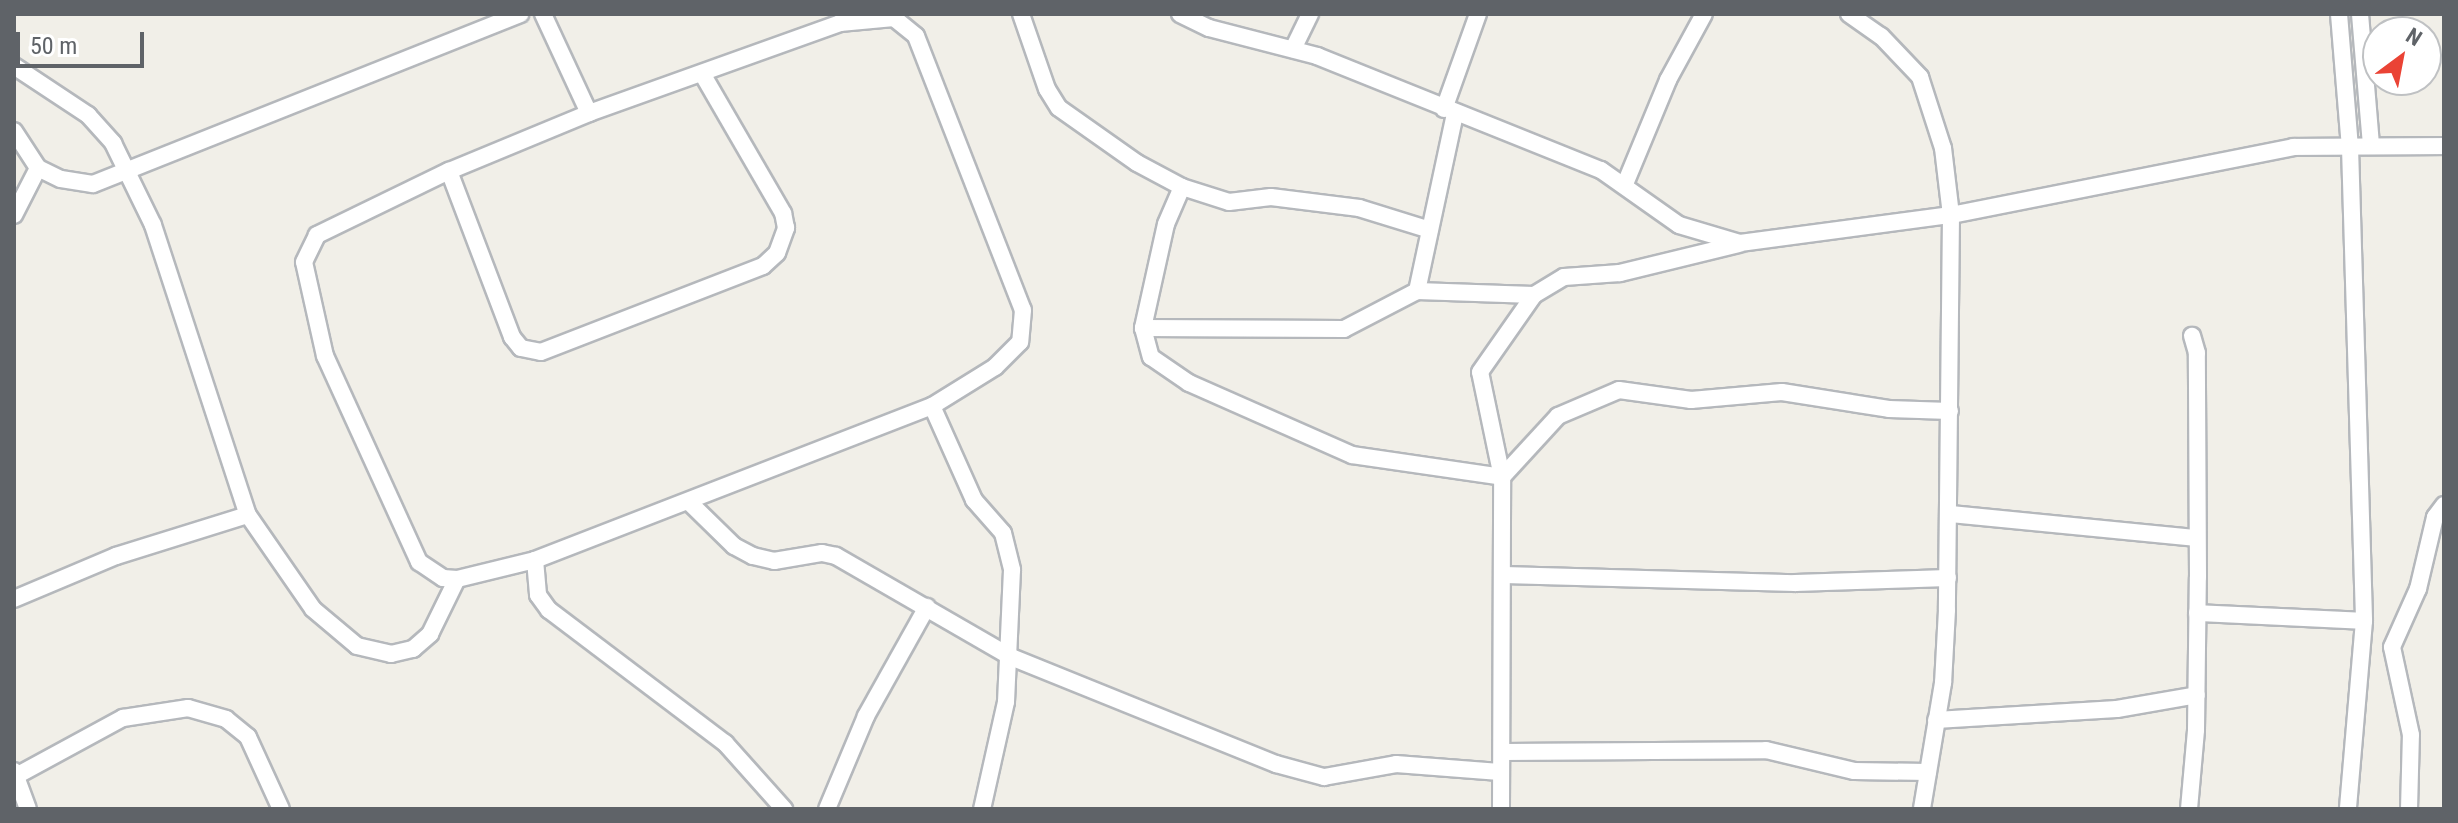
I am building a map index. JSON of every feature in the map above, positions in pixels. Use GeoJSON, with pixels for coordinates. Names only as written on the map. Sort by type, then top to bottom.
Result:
{"type":"FeatureCollection","features":[{"type":"Feature","properties":{"kind":"street"},"geometry":{"type":"LineString","coordinates":[[14,131],[38,168],[61,179],[93,184],[520,14]]}},
{"type":"Feature","properties":{"kind":"street"},"geometry":{"type":"LineString","coordinates":[[543,14],[589,113]]}},
{"type":"Feature","properties":{"kind":"street"},"geometry":{"type":"LineString","coordinates":[[1021,14],[1047,89],[1059,108],[1137,163],[1182,187],[1229,202],[1271,197],[1359,208],[1430,230]]}},
{"type":"Feature","properties":{"kind":"street"},"geometry":{"type":"LineString","coordinates":[[1180,14],[1209,28],[1293,49],[1601,170],[1679,225],[1740,243]]}},
{"type":"Feature","properties":{"kind":"street"},"geometry":{"type":"LineString","coordinates":[[1293,49],[1310,14]]}},
{"type":"Feature","properties":{"kind":"street"},"geometry":{"type":"LineString","coordinates":[[1417,291],[1450,111],[1478,14]]}},
{"type":"Feature","properties":{"kind":"street"},"geometry":{"type":"LineString","coordinates":[[1625,184],[1668,80],[1704,14]]}},
{"type":"Feature","properties":{"kind":"street"},"geometry":{"type":"LineString","coordinates":[[1849,14],[1881,36],[1920,77],[1943,148],[1951,215],[1946,356],[1951,514],[1948,578],[1936,720],[1922,809]]}},
{"type":"Feature","properties":{"kind":"street"},"geometry":{"type":"LineString","coordinates":[[2339,14],[2350,147],[2364,621],[2348,809]]}},
{"type":"Feature","properties":{"kind":"street"},"geometry":{"type":"LineString","coordinates":[[2360,14],[2371,146]]}},
{"type":"Feature","properties":{"kind":"street"},"geometry":{"type":"LineString","coordinates":[[894,18],[916,36],[1023,310],[1020,342],[995,367],[932,406],[535,560],[457,579],[443,578],[419,562],[325,356],[304,262],[309,247],[328,228],[449,171],[589,113],[703,75],[840,23],[894,18]]}},
{"type":"Feature","properties":{"kind":"street"},"geometry":{"type":"LineString","coordinates":[[14,66],[101,127],[153,225],[248,515],[313,609],[357,646],[391,654],[413,649],[430,634],[457,579]]}},
{"type":"Feature","properties":{"kind":"street"},"geometry":{"type":"LineString","coordinates":[[449,171],[512,337],[521,348],[541,352],[763,266],[777,253],[786,228],[783,213],[703,75]]}},
{"type":"Feature","properties":{"kind":"street"},"geometry":{"type":"LineString","coordinates":[[1501,809],[1502,477],[1480,372],[1534,295],[1574,275],[1620,273],[1740,243],[1951,215],[2293,147],[2444,146]]}},
{"type":"Feature","properties":{"kind":"street"},"geometry":{"type":"LineString","coordinates":[[14,215],[38,168]]}},
{"type":"Feature","properties":{"kind":"street"},"geometry":{"type":"LineString","coordinates":[[1182,187],[1166,224],[1143,328],[1151,357],[1171,374],[1352,455],[1502,477]]}},
{"type":"Feature","properties":{"kind":"street"},"geometry":{"type":"LineString","coordinates":[[1143,328],[1344,329],[1370,320],[1417,291],[1534,295]]}},
{"type":"Feature","properties":{"kind":"street"},"geometry":{"type":"LineString","coordinates":[[2189,809],[2197,695],[2197,353],[2192,336]]}},
{"type":"Feature","properties":{"kind":"street"},"geometry":{"type":"LineString","coordinates":[[1502,477],[1558,416],[1619,390],[1691,400],[1782,392],[1889,409],[1950,411]]}},
{"type":"Feature","properties":{"kind":"street"},"geometry":{"type":"LineString","coordinates":[[932,406],[974,500],[1003,533],[1014,593],[1011,657],[1002,729],[982,809]]}},
{"type":"Feature","properties":{"kind":"street"},"geometry":{"type":"LineString","coordinates":[[689,502],[734,546],[753,556],[774,561],[822,553],[836,556],[1011,657],[1203,738],[1304,774],[1350,775],[1396,764],[1500,772]]}},
{"type":"Feature","properties":{"kind":"street"},"geometry":{"type":"LineString","coordinates":[[2409,809],[2411,735],[2392,647],[2418,589],[2435,517],[2444,505]]}},
{"type":"Feature","properties":{"kind":"street"},"geometry":{"type":"LineString","coordinates":[[1951,514],[2197,538]]}},
{"type":"Feature","properties":{"kind":"street"},"geometry":{"type":"LineString","coordinates":[[14,599],[116,556],[248,515]]}},
{"type":"Feature","properties":{"kind":"street"},"geometry":{"type":"LineString","coordinates":[[535,560],[538,595],[549,610],[725,743],[784,809]]}},
{"type":"Feature","properties":{"kind":"street"},"geometry":{"type":"LineString","coordinates":[[1504,575],[1795,583],[1948,578]]}},
{"type":"Feature","properties":{"kind":"street"},"geometry":{"type":"LineString","coordinates":[[827,809],[866,716],[927,607]]}},
{"type":"Feature","properties":{"kind":"street"},"geometry":{"type":"LineString","coordinates":[[2197,613],[2364,621]]}},
{"type":"Feature","properties":{"kind":"street"},"geometry":{"type":"LineString","coordinates":[[1936,720],[2117,709],[2197,695]]}},
{"type":"Feature","properties":{"kind":"street"},"geometry":{"type":"LineString","coordinates":[[28,809],[15,773],[123,718],[188,708],[226,719],[248,737],[281,809]]}},
{"type":"Feature","properties":{"kind":"street"},"geometry":{"type":"LineString","coordinates":[[1503,752],[1766,750],[1854,771],[1928,772]]}}]}
